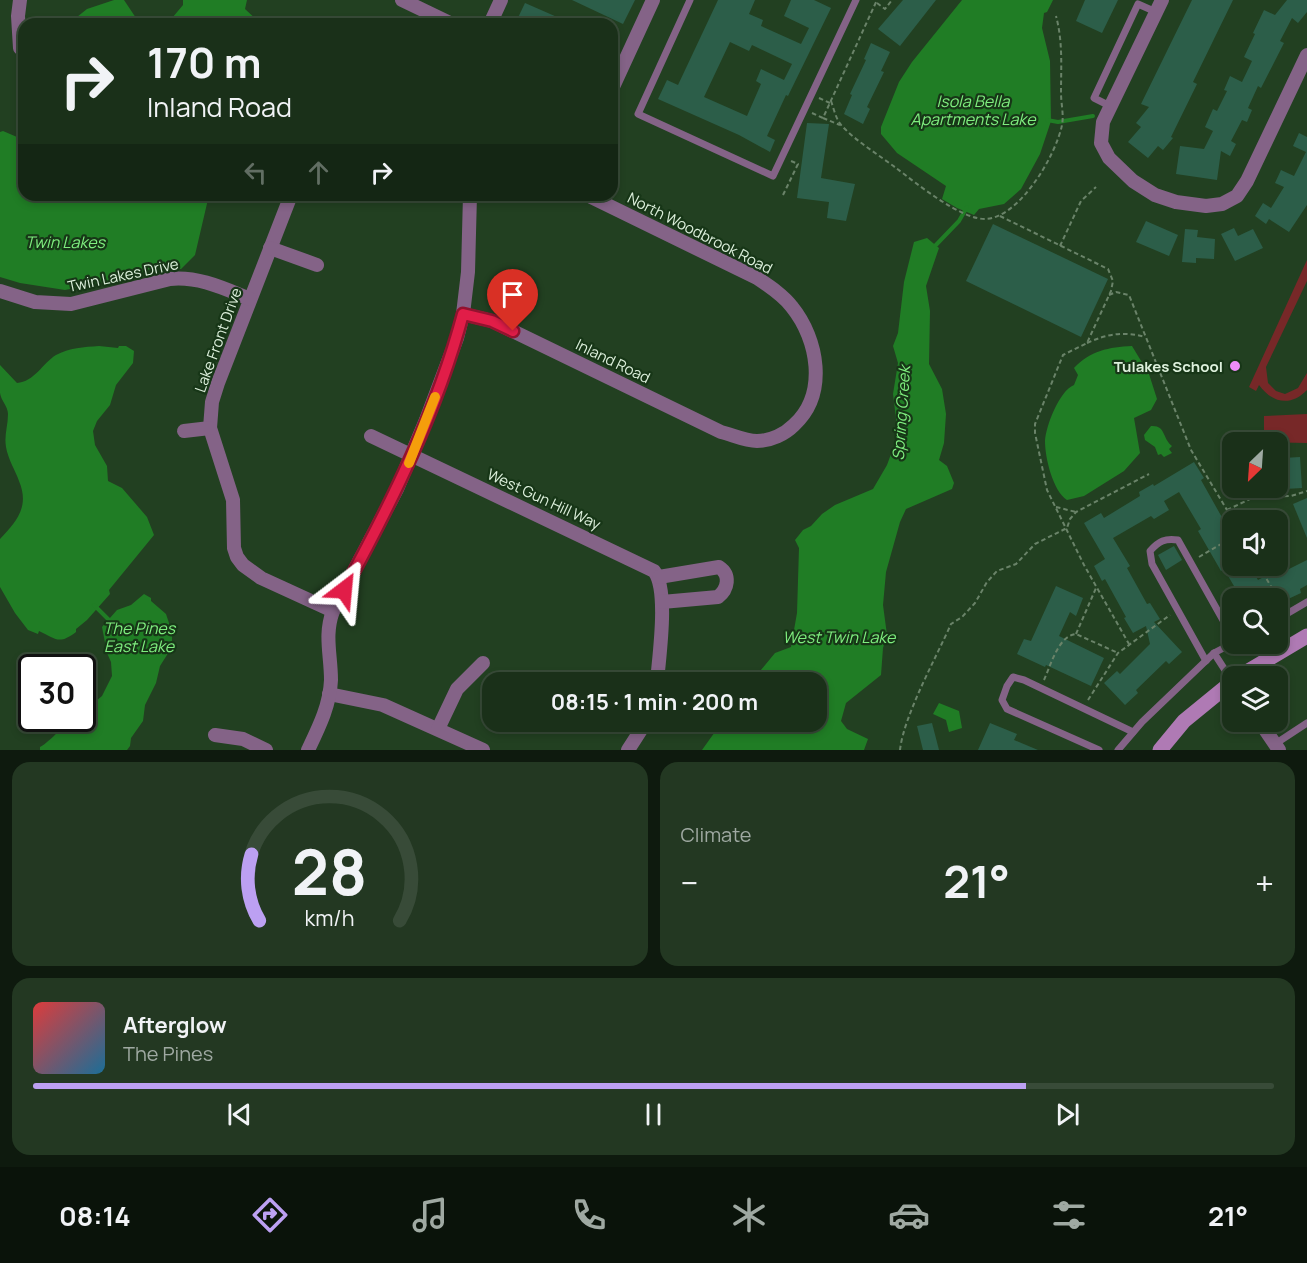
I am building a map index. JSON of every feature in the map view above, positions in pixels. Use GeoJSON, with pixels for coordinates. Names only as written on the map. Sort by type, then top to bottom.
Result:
{"type":"FeatureCollection","features":[{"type":"Feature","properties":{"kind":"street"},"geometry":{"type":"LineString","coordinates":[[18,18],[20,0]]}},
{"type":"Feature","properties":{"kind":"street"},"geometry":{"type":"LineString","coordinates":[[402,0],[440,18]]}},
{"type":"Feature","properties":{"kind":"street"},"geometry":{"type":"LineString","coordinates":[[493,18],[501,0]]}},
{"type":"Feature","properties":{"kind":"street"},"geometry":{"type":"LineString","coordinates":[[618,76],[653,0]]}},
{"type":"Feature","properties":{"kind":"street"},"geometry":{"type":"LineString","coordinates":[[1159,6],[1103,122],[1101,143],[1109,158],[1133,181],[1155,195],[1176,202],[1214,205],[1222,204],[1237,196],[1247,181],[1307,55]]}},
{"type":"Feature","properties":{"kind":"street","name":"Lake Front Drive"},"geometry":{"type":"LineString","coordinates":[[289,201],[218,382],[212,402],[210,428],[233,500],[234,548],[237,557],[243,565],[261,578],[333,611]]}},
{"type":"Feature","properties":{"kind":"street"},"geometry":{"type":"LineString","coordinates":[[308,750],[323,717],[329,694],[330,665],[327,631],[333,611],[378,527],[412,455],[448,363],[463,314],[468,272],[470,201]]}},
{"type":"Feature","properties":{"kind":"street","name":"North Woodbrook Road"},"geometry":{"type":"LineString","coordinates":[[599,201],[757,278],[781,296],[800,319],[807,332],[815,367],[816,382],[807,410],[800,420],[780,435],[758,441],[747,440]]}},
{"type":"Feature","properties":{"kind":"street"},"geometry":{"type":"LineString","coordinates":[[270,248],[316,266]]}},
{"type":"Feature","properties":{"kind":"street","name":"Twin Lakes Drive"},"geometry":{"type":"LineString","coordinates":[[0,291],[35,302],[71,304],[170,279],[187,278],[250,299]]}},
{"type":"Feature","properties":{"kind":"street","name":"Inland Road"},"geometry":{"type":"LineString","coordinates":[[463,314],[492,321],[721,432],[747,440]]}},
{"type":"Feature","properties":{"kind":"street"},"geometry":{"type":"LineString","coordinates":[[184,431],[210,428]]}},
{"type":"Feature","properties":{"kind":"street","name":"West Gun Hill Way"},"geometry":{"type":"LineString","coordinates":[[371,436],[645,565],[659,577]]}},
{"type":"Feature","properties":{"kind":"street"},"geometry":{"type":"LineString","coordinates":[[658,672],[662,602],[659,577],[719,567],[727,579],[725,588],[718,597],[662,602]]}},
{"type":"Feature","properties":{"kind":"street"},"geometry":{"type":"LineString","coordinates":[[1257,666],[1307,636]]}},
{"type":"Feature","properties":{"kind":"street"},"geometry":{"type":"LineString","coordinates":[[438,729],[457,689],[483,663]]}},
{"type":"Feature","properties":{"kind":"street"},"geometry":{"type":"LineString","coordinates":[[1160,750],[1184,722],[1222,691]]}},
{"type":"Feature","properties":{"kind":"street"},"geometry":{"type":"LineString","coordinates":[[329,694],[383,705],[483,750]]}},
{"type":"Feature","properties":{"kind":"street"},"geometry":{"type":"LineString","coordinates":[[628,750],[640,732]]}},
{"type":"Feature","properties":{"kind":"street"},"geometry":{"type":"LineString","coordinates":[[1265,732],[1273,748]]}},
{"type":"Feature","properties":{"kind":"street"},"geometry":{"type":"LineString","coordinates":[[215,735],[243,739],[266,750]]}},
{"type":"Feature","properties":{"kind":"lane"},"geometry":{"type":"LineString","coordinates":[[690,0],[638,114],[773,176],[856,0]]}},
{"type":"Feature","properties":{"kind":"lane"},"geometry":{"type":"LineString","coordinates":[[1110,106],[1094,98],[1138,4],[1159,6]]}},
{"type":"Feature","properties":{"kind":"lane"},"geometry":{"type":"LineString","coordinates":[[1206,661],[1152,564],[1150,551],[1157,543],[1168,538],[1178,540],[1222,619]]}},
{"type":"Feature","properties":{"kind":"lane"},"geometry":{"type":"LineString","coordinates":[[1288,613],[1307,602]]}},
{"type":"Feature","properties":{"kind":"lane"},"geometry":{"type":"LineString","coordinates":[[1118,750],[1133,732],[1214,653],[1222,649]]}},
{"type":"Feature","properties":{"kind":"lane"},"geometry":{"type":"LineString","coordinates":[[1214,653],[1223,666]]}},
{"type":"Feature","properties":{"kind":"lane"},"geometry":{"type":"LineString","coordinates":[[1099,750],[1007,709],[1002,700],[1013,677],[1024,680],[1133,732]]}},
{"type":"Feature","properties":{"kind":"lane"},"geometry":{"type":"LineString","coordinates":[[1273,748],[1307,723]]}},
{"type":"Feature","properties":{"kind":"path"},"geometry":{"type":"LineString","coordinates":[[823,118],[877,1],[885,9],[892,0]]}},
{"type":"Feature","properties":{"kind":"path"},"geometry":{"type":"LineString","coordinates":[[809,113],[840,125],[937,198],[957,210],[985,219],[1000,216],[1009,212],[1032,187],[1057,142],[1062,121],[1062,45],[1056,16]]}},
{"type":"Feature","properties":{"kind":"path"},"geometry":{"type":"LineString","coordinates":[[812,95],[831,102],[840,125]]}},
{"type":"Feature","properties":{"kind":"path"},"geometry":{"type":"LineString","coordinates":[[783,195],[798,164],[789,158]]}},
{"type":"Feature","properties":{"kind":"path"},"geometry":{"type":"LineString","coordinates":[[1060,246],[1081,201],[1096,187]]}},
{"type":"Feature","properties":{"kind":"path"},"geometry":{"type":"LineString","coordinates":[[1000,216],[1108,269],[1113,281],[1087,343]]}},
{"type":"Feature","properties":{"kind":"path"},"geometry":{"type":"LineString","coordinates":[[1109,295],[1116,292],[1129,295],[1191,450],[1227,510],[1252,498],[1292,496],[1307,491]]}},
{"type":"Feature","properties":{"kind":"path"},"geometry":{"type":"LineString","coordinates":[[1129,644],[1096,588],[1047,490],[1036,445],[1035,424],[1063,355],[1108,334],[1128,332],[1145,337]]}},
{"type":"Feature","properties":{"kind":"path"},"geometry":{"type":"LineString","coordinates":[[900,750],[901,740],[951,624],[962,617],[975,603],[987,582],[997,571],[1016,564],[1035,544],[1067,528],[1076,512],[1149,474]]}},
{"type":"Feature","properties":{"kind":"path"},"geometry":{"type":"LineString","coordinates":[[1055,507],[1076,512]]}},
{"type":"Feature","properties":{"kind":"path"},"geometry":{"type":"LineString","coordinates":[[1190,562],[1222,543]]}},
{"type":"Feature","properties":{"kind":"path"},"geometry":{"type":"LineString","coordinates":[[1076,634],[1096,588]]}},
{"type":"Feature","properties":{"kind":"path"},"geometry":{"type":"LineString","coordinates":[[1084,708],[1118,652],[1178,610]]}},
{"type":"Feature","properties":{"kind":"path"},"geometry":{"type":"LineString","coordinates":[[1041,688],[1065,638],[1076,634],[1118,652]]}},
{"type":"Feature","properties":{"kind":"shaded area"},"geometry":{"type":"Polygon","coordinates":[[[1307,260],[1307,281],[1266,367],[1268,383],[1276,391],[1285,394],[1298,388],[1307,373],[1307,390],[1295,399],[1282,401],[1270,396],[1259,385],[1256,391],[1249,387],[1307,260]]]}},
{"type":"Feature","properties":{"kind":"shaded area"},"geometry":{"type":"Polygon","coordinates":[[[1307,414],[1307,443],[1288,443],[1288,432],[1264,432],[1264,416],[1307,414]]]}},
{"type":"Feature","properties":{"kind":"water"},"geometry":{"type":"Polygon","coordinates":[[[114,0],[124,0],[136,18],[66,18],[77,17],[87,9],[114,0]]]}},
{"type":"Feature","properties":{"kind":"water"},"geometry":{"type":"Polygon","coordinates":[[[183,0],[247,0],[245,9],[255,18],[172,18],[183,5],[183,0]]]}},
{"type":"Feature","properties":{"kind":"water","name":"Isola Bella Apartments Lake"},"geometry":{"type":"Polygon","coordinates":[[[962,0],[1053,0],[1047,12],[1044,13],[1042,28],[1050,61],[1051,121],[1040,154],[1021,189],[1004,204],[979,209],[974,215],[942,199],[946,186],[897,153],[881,134],[881,127],[899,82],[912,62],[962,0]]]}},
{"type":"Feature","properties":{"kind":"water","name":"Twin Lakes"},"geometry":{"type":"Polygon","coordinates":[[[3,131],[18,137],[18,201],[208,201],[195,255],[181,269],[157,266],[114,280],[65,290],[20,283],[0,277],[0,132],[3,131]]]}},
{"type":"Feature","properties":{"kind":"water","name":"West Twin Lake"},"geometry":{"type":"Polygon","coordinates":[[[927,238],[939,248],[926,286],[930,311],[929,364],[942,389],[946,414],[944,443],[939,460],[947,466],[954,483],[952,489],[906,509],[900,522],[886,572],[883,605],[887,635],[883,648],[881,675],[846,703],[841,721],[847,729],[868,739],[864,750],[702,750],[715,732],[827,732],[827,672],[759,672],[775,653],[791,647],[797,613],[799,548],[795,540],[803,530],[835,505],[873,489],[887,465],[898,435],[893,394],[898,363],[893,346],[898,333],[904,282],[914,242],[927,238]]]}},
{"type":"Feature","properties":{"kind":"water"},"geometry":{"type":"Polygon","coordinates":[[[99,346],[118,348],[126,346],[134,351],[133,363],[116,385],[110,405],[97,421],[93,431],[95,445],[107,466],[108,481],[122,488],[147,517],[154,535],[109,590],[110,594],[87,620],[76,629],[76,632],[61,640],[39,631],[38,634],[28,630],[0,587],[0,539],[16,520],[23,499],[22,490],[6,447],[8,414],[0,393],[0,365],[17,383],[23,382],[56,355],[77,348],[99,346]]]}},
{"type":"Feature","properties":{"kind":"water"},"geometry":{"type":"Polygon","coordinates":[[[1132,346],[1149,374],[1157,399],[1151,410],[1134,418],[1140,453],[1124,471],[1084,496],[1067,500],[1054,482],[1046,456],[1046,435],[1054,410],[1063,394],[1074,385],[1078,375],[1074,368],[1080,362],[1100,351],[1132,346]]]}},
{"type":"Feature","properties":{"kind":"water"},"geometry":{"type":"Polygon","coordinates":[[[1151,426],[1162,430],[1172,446],[1169,449],[1172,453],[1164,457],[1161,454],[1158,455],[1155,447],[1145,440],[1144,435],[1151,426]]]}},
{"type":"Feature","properties":{"kind":"water","name":"The Pines East Lake"},"geometry":{"type":"Polygon","coordinates":[[[144,594],[151,598],[151,601],[166,614],[172,632],[172,647],[160,666],[156,683],[145,705],[143,721],[131,738],[130,746],[127,750],[40,750],[40,747],[58,732],[96,732],[96,701],[102,696],[112,676],[111,662],[102,627],[117,610],[131,605],[144,594]]]}},
{"type":"Feature","properties":{"kind":"water"},"geometry":{"type":"Polygon","coordinates":[[[939,703],[959,711],[962,728],[949,732],[946,720],[933,714],[939,703]]]}},
{"type":"Feature","properties":{"kind":"building"},"geometry":{"type":"Polygon","coordinates":[[[572,0],[635,0],[623,24],[618,22],[618,18],[610,18],[572,0]]]}},
{"type":"Feature","properties":{"kind":"building"},"geometry":{"type":"Polygon","coordinates":[[[718,0],[755,0],[749,14],[763,20],[761,26],[801,44],[809,28],[784,16],[791,0],[814,0],[831,8],[767,136],[775,140],[770,152],[739,135],[658,99],[667,80],[678,85],[718,0]],[[730,42],[704,97],[747,116],[761,84],[756,81],[761,69],[784,80],[792,64],[752,45],[749,51],[730,42]]]}},
{"type":"Feature","properties":{"kind":"building"},"geometry":{"type":"Polygon","coordinates":[[[903,0],[936,0],[900,46],[878,29],[903,0]]]}},
{"type":"Feature","properties":{"kind":"building"},"geometry":{"type":"Polygon","coordinates":[[[1085,0],[1118,0],[1102,33],[1076,21],[1085,0]]]}},
{"type":"Feature","properties":{"kind":"building"},"geometry":{"type":"Polygon","coordinates":[[[1192,0],[1233,0],[1193,82],[1197,84],[1171,137],[1173,138],[1163,150],[1158,146],[1148,158],[1128,142],[1141,127],[1136,123],[1149,107],[1141,104],[1192,0]]]}},
{"type":"Feature","properties":{"kind":"building"},"geometry":{"type":"Polygon","coordinates":[[[1287,0],[1307,0],[1307,12],[1298,23],[1292,18],[1280,41],[1284,43],[1261,88],[1258,86],[1248,108],[1252,110],[1247,122],[1242,120],[1231,141],[1236,144],[1230,156],[1221,151],[1217,180],[1176,174],[1180,146],[1204,149],[1213,131],[1205,127],[1213,109],[1217,111],[1227,91],[1224,90],[1230,76],[1242,82],[1252,61],[1244,57],[1264,10],[1275,15],[1287,0]]]}},
{"type":"Feature","properties":{"kind":"building"},"geometry":{"type":"Polygon","coordinates":[[[525,3],[559,18],[518,18],[525,3]]]}},
{"type":"Feature","properties":{"kind":"building"},"geometry":{"type":"Polygon","coordinates":[[[871,43],[890,52],[881,71],[884,72],[867,107],[870,109],[863,124],[844,114],[871,43]]]}},
{"type":"Feature","properties":{"kind":"building"},"geometry":{"type":"Polygon","coordinates":[[[807,123],[829,124],[821,178],[855,184],[846,221],[827,218],[829,202],[797,198],[807,123]]]}},
{"type":"Feature","properties":{"kind":"building"},"geometry":{"type":"Polygon","coordinates":[[[1299,133],[1307,137],[1307,205],[1289,232],[1269,219],[1266,224],[1255,216],[1263,203],[1271,208],[1284,187],[1275,183],[1281,170],[1294,176],[1306,152],[1293,146],[1299,133]]]}},
{"type":"Feature","properties":{"kind":"building"},"geometry":{"type":"Polygon","coordinates":[[[1146,221],[1178,235],[1169,256],[1136,242],[1146,221]]]}},
{"type":"Feature","properties":{"kind":"building"},"geometry":{"type":"Polygon","coordinates":[[[993,224],[1108,279],[1081,337],[966,281],[993,224]]]}},
{"type":"Feature","properties":{"kind":"building"},"geometry":{"type":"Polygon","coordinates":[[[1234,228],[1238,236],[1253,229],[1263,248],[1235,261],[1221,234],[1234,228]]]}},
{"type":"Feature","properties":{"kind":"building"},"geometry":{"type":"Polygon","coordinates":[[[1185,229],[1198,230],[1197,237],[1215,239],[1214,259],[1196,258],[1196,263],[1182,262],[1185,229]]]}},
{"type":"Feature","properties":{"kind":"building"},"geometry":{"type":"Polygon","coordinates":[[[1300,457],[1302,488],[1288,489],[1288,458],[1300,457]]]}},
{"type":"Feature","properties":{"kind":"building"},"geometry":{"type":"Polygon","coordinates":[[[1194,462],[1204,478],[1201,480],[1222,517],[1222,570],[1198,531],[1201,529],[1179,492],[1164,501],[1169,510],[1154,519],[1151,516],[1113,538],[1130,566],[1127,568],[1147,604],[1150,603],[1160,619],[1154,622],[1182,652],[1169,664],[1166,661],[1136,690],[1138,693],[1125,705],[1104,683],[1117,671],[1120,674],[1150,644],[1146,626],[1133,633],[1105,579],[1102,581],[1094,566],[1105,559],[1084,523],[1101,513],[1104,518],[1140,496],[1139,492],[1153,484],[1154,486],[1194,462]]]}},
{"type":"Feature","properties":{"kind":"building"},"geometry":{"type":"Polygon","coordinates":[[[1307,498],[1307,538],[1293,504],[1307,498]]]}},
{"type":"Feature","properties":{"kind":"building"},"geometry":{"type":"Polygon","coordinates":[[[1174,546],[1182,560],[1166,570],[1158,555],[1174,546]]]}},
{"type":"Feature","properties":{"kind":"building"},"geometry":{"type":"Polygon","coordinates":[[[1307,560],[1307,585],[1300,589],[1301,593],[1288,599],[1288,588],[1235,588],[1228,576],[1256,576],[1258,580],[1265,576],[1288,576],[1288,568],[1307,560]]]}},
{"type":"Feature","properties":{"kind":"building"},"geometry":{"type":"Polygon","coordinates":[[[1056,586],[1083,598],[1076,616],[1070,612],[1059,636],[1104,658],[1091,686],[1017,654],[1024,639],[1031,641],[1056,586]]]}},
{"type":"Feature","properties":{"kind":"building"},"geometry":{"type":"Polygon","coordinates":[[[932,723],[939,750],[923,750],[917,726],[932,723]]]}},
{"type":"Feature","properties":{"kind":"building"},"geometry":{"type":"Polygon","coordinates":[[[990,723],[1017,734],[1014,740],[1038,750],[978,750],[990,723]]]}},
{"type":"Feature","properties":{"kind":"waterway"},"geometry":{"type":"LineString","coordinates":[[1047,120],[1058,122],[1093,116]]}},
{"type":"Feature","properties":{"kind":"waterway","name":"Spring Creek"},"geometry":{"type":"LineString","coordinates":[[934,247],[959,221],[967,207]]}},
{"type":"Feature","properties":{"kind":"waterway"},"geometry":{"type":"LineString","coordinates":[[94,605],[112,623]]}},
{"type":"Feature","properties":{"kind":"slow traffic"},"geometry":{"type":"LineString","coordinates":[[409,463],[435,397]]}},
{"type":"Feature","properties":{"kind":"place","name":"Tulakes School"},"geometry":{"type":"Point","coordinates":[1235,366]}},
{"type":"Feature","properties":{"kind":"route"},"geometry":{"type":"LineString","coordinates":[[344,590],[388,508],[412,455],[448,363],[463,314],[492,321],[513,331]]}}]}
